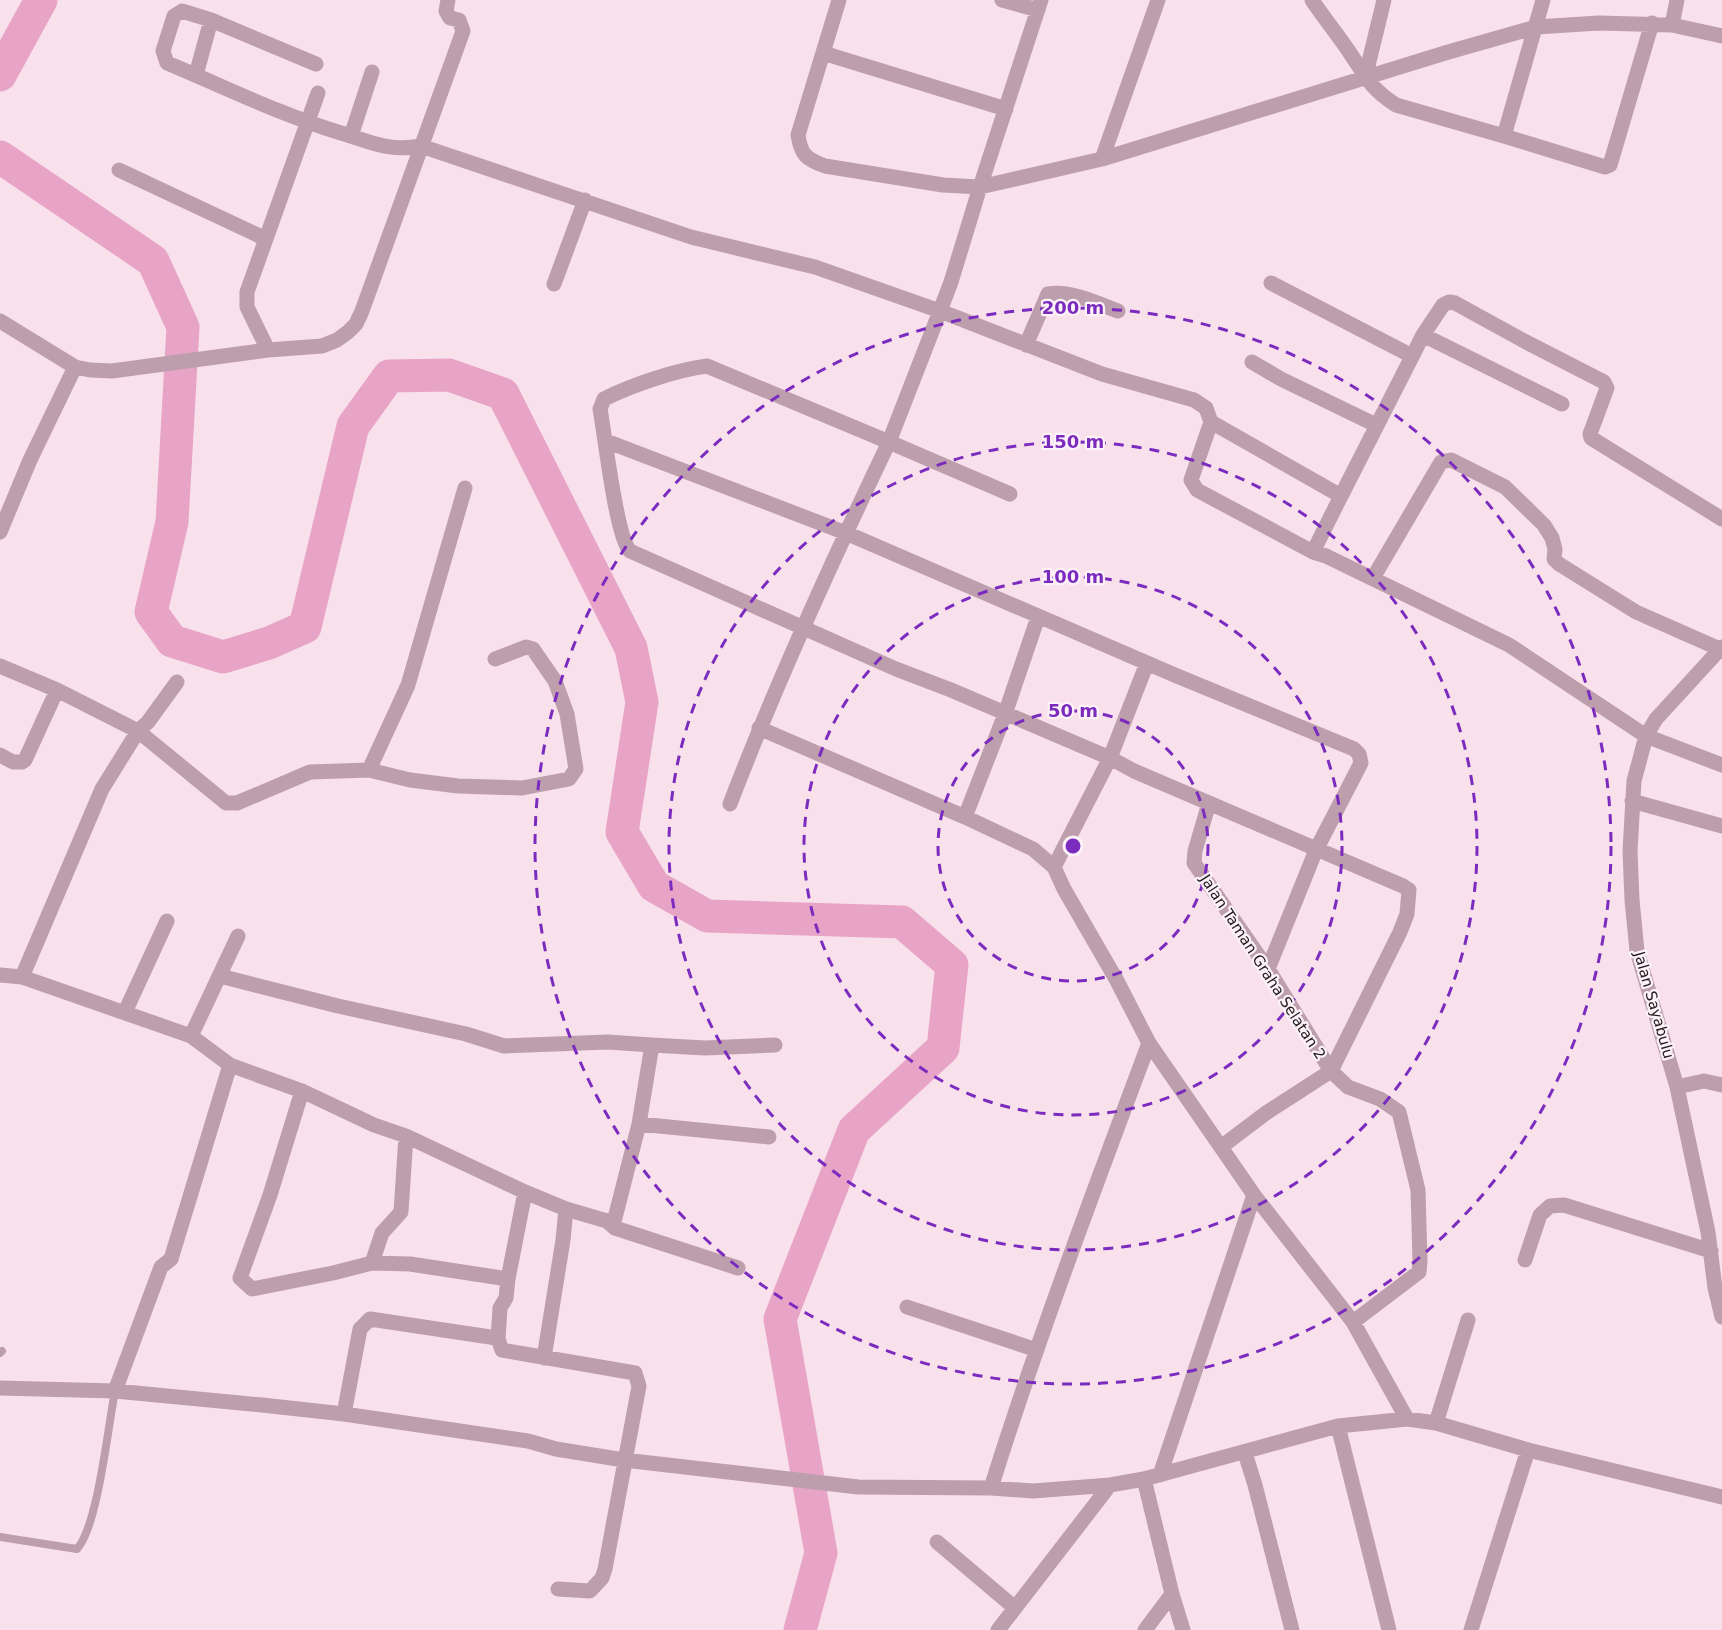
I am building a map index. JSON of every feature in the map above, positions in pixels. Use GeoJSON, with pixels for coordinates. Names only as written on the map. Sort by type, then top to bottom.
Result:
{"type":"FeatureCollection","features":[{"type":"Feature","properties":{"kind":"street"},"geometry":{"type":"LineString","coordinates":[[0,321],[75,367],[90,370],[112,371],[261,351],[322,346],[338,340],[356,324],[463,31],[459,20],[450,18],[446,11],[448,0]]}},
{"type":"Feature","properties":{"kind":"street"},"geometry":{"type":"LineString","coordinates":[[838,0],[798,135],[801,151],[812,161],[825,166],[943,185],[980,187],[1102,159],[1536,27],[1599,23],[1652,23],[1722,36]]}},
{"type":"Feature","properties":{"kind":"street"},"geometry":{"type":"LineString","coordinates":[[730,804],[759,728],[889,442],[951,282],[1039,5],[1002,0]]}},
{"type":"Feature","properties":{"kind":"street"},"geometry":{"type":"LineString","coordinates":[[1102,159],[1158,0]]}},
{"type":"Feature","properties":{"kind":"street"},"geometry":{"type":"LineString","coordinates":[[1311,0],[1350,53],[1365,78],[1375,90],[1396,105],[1605,167],[1610,165],[1652,23]]}},
{"type":"Feature","properties":{"kind":"street"},"geometry":{"type":"LineString","coordinates":[[1365,78],[1384,0]]}},
{"type":"Feature","properties":{"kind":"street"},"geometry":{"type":"LineString","coordinates":[[1504,136],[1543,0]]}},
{"type":"Feature","properties":{"kind":"street"},"geometry":{"type":"LineString","coordinates":[[1672,25],[1677,0]]}},
{"type":"Feature","properties":{"kind":"street"},"geometry":{"type":"LineString","coordinates":[[316,64],[211,20],[182,12],[174,16],[163,51],[167,63],[309,123],[384,147],[404,149],[421,146],[691,237],[815,267],[940,311],[1101,374],[1194,400],[1206,408],[1211,422],[1191,480],[1194,488],[1313,552],[1373,578],[1509,645],[1646,736],[1722,765]]}},
{"type":"Feature","properties":{"kind":"street"},"geometry":{"type":"LineString","coordinates":[[196,75],[211,20]]}},
{"type":"Feature","properties":{"kind":"street"},"geometry":{"type":"LineString","coordinates":[[823,54],[1006,109]]}},
{"type":"Feature","properties":{"kind":"street"},"geometry":{"type":"LineString","coordinates":[[351,136],[372,72]]}},
{"type":"Feature","properties":{"kind":"street"},"geometry":{"type":"LineString","coordinates":[[261,351],[247,307],[247,292],[318,93]]}},
{"type":"Feature","properties":{"kind":"street"},"geometry":{"type":"LineString","coordinates":[[119,170],[266,239]]}},
{"type":"Feature","properties":{"kind":"street"},"geometry":{"type":"LineString","coordinates":[[554,284],[585,200]]}},
{"type":"Feature","properties":{"kind":"street"},"geometry":{"type":"LineString","coordinates":[[1271,283],[1412,356]]}},
{"type":"Feature","properties":{"kind":"street"},"geometry":{"type":"LineString","coordinates":[[1026,345],[1048,294],[1055,293],[1083,299],[1118,311]]}},
{"type":"Feature","properties":{"kind":"street"},"geometry":{"type":"LineString","coordinates":[[1313,552],[1423,335],[1443,305],[1449,302],[1455,303],[1604,382],[1607,388],[1590,434],[1591,438],[1722,519]]}},
{"type":"Feature","properties":{"kind":"street"},"geometry":{"type":"LineString","coordinates":[[1423,335],[1562,404]]}},
{"type":"Feature","properties":{"kind":"street"},"geometry":{"type":"LineString","coordinates":[[1252,362],[1281,379],[1376,425]]}},
{"type":"Feature","properties":{"kind":"street"},"geometry":{"type":"LineString","coordinates":[[1010,494],[707,366],[690,368],[616,393],[604,399],[600,409],[616,508],[625,546],[630,551],[803,629],[1110,758],[1409,890],[1407,914],[1400,932],[1331,1071],[1348,1087],[1380,1099],[1400,1112],[1418,1190],[1419,1272],[1353,1322]]}},
{"type":"Feature","properties":{"kind":"street"},"geometry":{"type":"LineString","coordinates":[[0,531],[30,460],[75,367]]}},
{"type":"Feature","properties":{"kind":"street"},"geometry":{"type":"LineString","coordinates":[[1211,422],[1341,496]]}},
{"type":"Feature","properties":{"kind":"street"},"geometry":{"type":"LineString","coordinates":[[606,441],[846,533],[1038,617],[1354,748],[1359,754],[1361,763],[1316,850],[1268,969]]}},
{"type":"Feature","properties":{"kind":"street"},"geometry":{"type":"LineString","coordinates":[[1373,578],[1441,462],[1451,460],[1505,487],[1544,525],[1552,538],[1555,549],[1554,559],[1558,564],[1636,612],[1721,648]]}},
{"type":"Feature","properties":{"kind":"street"},"geometry":{"type":"LineString","coordinates":[[369,770],[408,685],[465,488]]}},
{"type":"Feature","properties":{"kind":"street"},"geometry":{"type":"LineString","coordinates":[[965,817],[1005,714],[1038,617]]}},
{"type":"Feature","properties":{"kind":"street"},"geometry":{"type":"LineString","coordinates":[[0,666],[57,690],[138,731],[226,803],[237,803],[310,772],[369,770],[410,780],[458,786],[522,788],[569,779],[576,769],[567,714],[555,681],[533,649],[526,647],[495,659]]}},
{"type":"Feature","properties":{"kind":"street","name":"Jalan Sayabulu"},"geometry":{"type":"LineString","coordinates":[[1721,648],[1656,719],[1646,736],[1634,781],[1632,801],[1632,900],[1637,951],[1677,1087],[1715,1232],[1711,1251],[1715,1287],[1722,1317]]}},
{"type":"Feature","properties":{"kind":"street"},"geometry":{"type":"LineString","coordinates":[[1054,867],[1110,758],[1147,663]]}},
{"type":"Feature","properties":{"kind":"street"},"geometry":{"type":"LineString","coordinates":[[22,977],[102,789],[138,731],[148,722],[177,682]]}},
{"type":"Feature","properties":{"kind":"street"},"geometry":{"type":"LineString","coordinates":[[0,755],[13,762],[25,760],[57,690]]}},
{"type":"Feature","properties":{"kind":"street"},"geometry":{"type":"LineString","coordinates":[[759,728],[965,817],[1033,849],[1054,867],[1149,1042],[1254,1196],[1353,1322],[1407,1419]]}},
{"type":"Feature","properties":{"kind":"street"},"geometry":{"type":"LineString","coordinates":[[1632,801],[1722,826]]}},
{"type":"Feature","properties":{"kind":"street","name":"Jalan Taman Graha Selatan 2"},"geometry":{"type":"LineString","coordinates":[[1209,802],[1195,851],[1194,863],[1268,969],[1331,1071],[1266,1113],[1221,1147]]}},
{"type":"Feature","properties":{"kind":"street"},"geometry":{"type":"LineString","coordinates":[[125,1012],[167,921]]}},
{"type":"Feature","properties":{"kind":"street"},"geometry":{"type":"LineString","coordinates":[[191,1036],[238,936]]}},
{"type":"Feature","properties":{"kind":"street"},"geometry":{"type":"LineString","coordinates":[[0,975],[22,977],[191,1036],[230,1065],[302,1091],[374,1125],[406,1136],[525,1192],[566,1209],[607,1221],[615,1228],[738,1268]]}},
{"type":"Feature","properties":{"kind":"street"},"geometry":{"type":"LineString","coordinates":[[220,975],[339,1006],[466,1034],[504,1046],[608,1042],[705,1048],[775,1045]]}},
{"type":"Feature","properties":{"kind":"street"},"geometry":{"type":"LineString","coordinates":[[990,1488],[1078,1230],[1149,1042]]}},
{"type":"Feature","properties":{"kind":"street"},"geometry":{"type":"LineString","coordinates":[[607,1221],[616,1215],[639,1124],[652,1045]]}},
{"type":"Feature","properties":{"kind":"street"},"geometry":{"type":"LineString","coordinates":[[115,1391],[161,1267],[171,1259],[230,1065]]}},
{"type":"Feature","properties":{"kind":"street"},"geometry":{"type":"LineString","coordinates":[[1677,1087],[1704,1081],[1722,1085]]}},
{"type":"Feature","properties":{"kind":"street"},"geometry":{"type":"LineString","coordinates":[[302,1091],[270,1195],[240,1278],[252,1289],[372,1263],[410,1264],[508,1279]]}},
{"type":"Feature","properties":{"kind":"street"},"geometry":{"type":"LineString","coordinates":[[639,1124],[769,1137]]}},
{"type":"Feature","properties":{"kind":"street"},"geometry":{"type":"LineString","coordinates":[[372,1263],[382,1233],[401,1212],[406,1136]]}},
{"type":"Feature","properties":{"kind":"street"},"geometry":{"type":"LineString","coordinates":[[525,1192],[508,1279],[507,1298],[500,1308],[498,1339],[502,1350],[635,1373],[639,1386],[606,1569],[602,1578],[590,1591],[558,1589]]}},
{"type":"Feature","properties":{"kind":"street"},"geometry":{"type":"LineString","coordinates":[[1160,1475],[1254,1196]]}},
{"type":"Feature","properties":{"kind":"street"},"geometry":{"type":"LineString","coordinates":[[1525,1260],[1540,1215],[1550,1206],[1564,1206],[1711,1251]]}},
{"type":"Feature","properties":{"kind":"street"},"geometry":{"type":"LineString","coordinates":[[544,1358],[566,1209]]}},
{"type":"Feature","properties":{"kind":"street"},"geometry":{"type":"LineString","coordinates":[[907,1307],[1037,1350]]}},
{"type":"Feature","properties":{"kind":"street"},"geometry":{"type":"LineString","coordinates":[[344,1414],[360,1329],[370,1319],[498,1339]]}},
{"type":"Feature","properties":{"kind":"street"},"geometry":{"type":"LineString","coordinates":[[1436,1423],[1468,1320]]}},
{"type":"Feature","properties":{"kind":"street"},"geometry":{"type":"LineString","coordinates":[[0,1388],[115,1391],[344,1414],[528,1441],[556,1449],[624,1460],[858,1487],[990,1488],[1033,1491],[1110,1485],[1144,1479],[1338,1426],[1407,1419],[1436,1423],[1528,1450],[1722,1497]]}},
{"type":"Feature","properties":{"kind":"street"},"geometry":{"type":"LineString","coordinates":[[1338,1426],[1389,1630]]}},
{"type":"Feature","properties":{"kind":"street"},"geometry":{"type":"LineString","coordinates":[[1471,1630],[1528,1450]]}},
{"type":"Feature","properties":{"kind":"street"},"geometry":{"type":"LineString","coordinates":[[1245,1453],[1292,1630]]}},
{"type":"Feature","properties":{"kind":"street"},"geometry":{"type":"LineString","coordinates":[[1144,1479],[1183,1630]]}},
{"type":"Feature","properties":{"kind":"street"},"geometry":{"type":"LineString","coordinates":[[998,1630],[1110,1485]]}},
{"type":"Feature","properties":{"kind":"street"},"geometry":{"type":"LineString","coordinates":[[937,1542],[1015,1608]]}},
{"type":"Feature","properties":{"kind":"street"},"geometry":{"type":"LineString","coordinates":[[1145,1630],[1172,1594]]}},
{"type":"Feature","properties":{"kind":"lane"},"geometry":{"type":"LineString","coordinates":[[0,1537],[77,1549],[83,1542],[96,1498],[115,1391]]}},
{"type":"Feature","properties":{"kind":"waterway"},"geometry":{"type":"LineString","coordinates":[[0,75],[41,0]]}},
{"type":"Feature","properties":{"kind":"waterway"},"geometry":{"type":"LineString","coordinates":[[0,157],[153,261],[183,327],[172,522],[151,612],[172,641],[223,657],[269,643],[305,627],[353,426],[389,376],[449,375],[503,394],[631,648],[642,702],[622,832],[654,886],[707,916],[902,922],[952,965],[943,1048],[854,1130],[780,1319],[821,1553],[800,1630]]}}]}
